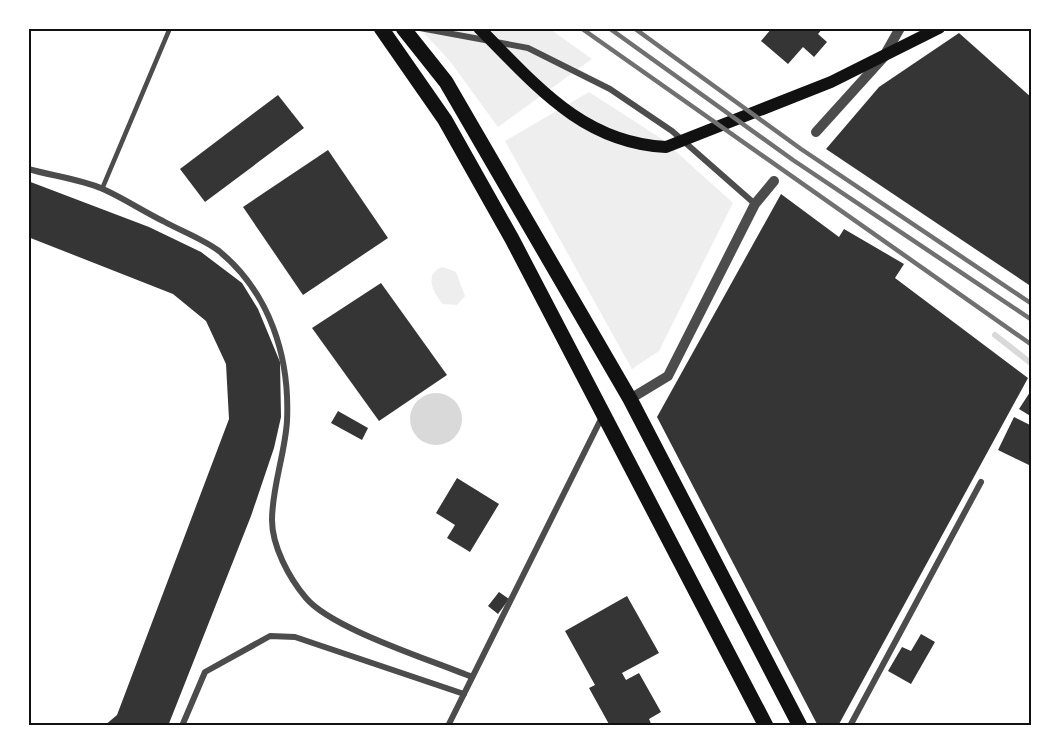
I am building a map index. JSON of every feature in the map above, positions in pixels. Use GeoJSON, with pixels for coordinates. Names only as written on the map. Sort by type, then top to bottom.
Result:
{"type":"FeatureCollection","features":[{"type":"Feature","properties":{"kind":"main road"},"geometry":{"type":"LineString","coordinates":[[381,28],[445,120],[605,413],[628,462],[766,726]]}},
{"type":"Feature","properties":{"kind":"main road"},"geometry":{"type":"LineString","coordinates":[[403,28],[446,82],[630,399],[800,726]]}},
{"type":"Feature","properties":{"kind":"main road"},"geometry":{"type":"LineString","coordinates":[[479,28],[556,104],[590,128],[643,146],[666,147],[831,82],[939,28]]}},
{"type":"Feature","properties":{"kind":"street"},"geometry":{"type":"LineString","coordinates":[[420,28],[528,48],[610,89],[672,131],[755,204]]}},
{"type":"Feature","properties":{"kind":"street"},"geometry":{"type":"LineString","coordinates":[[816,132],[883,58],[900,28]]}},
{"type":"Feature","properties":{"kind":"street"},"geometry":{"type":"LineString","coordinates":[[28,169],[102,189],[218,250],[254,291],[274,327],[282,351],[287,401],[286,422],[272,521],[277,544],[288,571],[306,598],[329,618],[472,677]]}},
{"type":"Feature","properties":{"kind":"street"},"geometry":{"type":"LineString","coordinates":[[630,399],[668,376],[755,204],[774,181]]}},
{"type":"Feature","properties":{"kind":"street"},"geometry":{"type":"LineString","coordinates":[[448,726],[605,413]]}},
{"type":"Feature","properties":{"kind":"street"},"geometry":{"type":"LineString","coordinates":[[850,726],[981,482]]}},
{"type":"Feature","properties":{"kind":"street"},"geometry":{"type":"LineString","coordinates":[[182,726],[205,672],[270,636],[296,637],[464,694]]}},
{"type":"Feature","properties":{"kind":"lane"},"geometry":{"type":"LineString","coordinates":[[102,189],[170,28]]}},
{"type":"Feature","properties":{"kind":"shaded area"},"geometry":{"type":"Polygon","coordinates":[[[420,29],[550,29],[592,59],[498,127],[449,60],[420,29]]]}},
{"type":"Feature","properties":{"kind":"shaded area"},"geometry":{"type":"Polygon","coordinates":[[[589,92],[662,139],[733,203],[659,351],[632,369],[505,141],[589,92]]]}},
{"type":"Feature","properties":{"kind":"shaded area"},"geometry":{"type":"Polygon","coordinates":[[[443,267],[456,272],[465,296],[457,305],[443,304],[433,289],[433,274],[443,267]]]}},
{"type":"Feature","properties":{"kind":"shaded area"},"geometry":{"type":"Polygon","coordinates":[[[431,393],[441,393],[455,400],[462,419],[455,438],[441,445],[431,445],[421,441],[414,434],[410,424],[410,414],[414,404],[421,397],[431,393]]]}},
{"type":"Feature","properties":{"kind":"building"},"geometry":{"type":"Polygon","coordinates":[[[772,28],[823,28],[818,34],[827,42],[814,57],[803,47],[788,64],[761,41],[772,28]]]}},
{"type":"Feature","properties":{"kind":"building"},"geometry":{"type":"Polygon","coordinates":[[[959,33],[1032,98],[1032,287],[826,149],[879,87],[959,33]]]}},
{"type":"Feature","properties":{"kind":"building"},"geometry":{"type":"Polygon","coordinates":[[[278,95],[304,128],[205,202],[180,169],[278,95]]]}},
{"type":"Feature","properties":{"kind":"building"},"geometry":{"type":"Polygon","coordinates":[[[328,150],[388,238],[303,295],[243,207],[328,150]]]}},
{"type":"Feature","properties":{"kind":"building"},"geometry":{"type":"Polygon","coordinates":[[[28,181],[149,227],[201,252],[242,283],[258,309],[280,362],[281,417],[274,448],[251,516],[168,726],[104,726],[117,715],[229,419],[226,364],[206,321],[173,294],[28,237],[28,181]]]}},
{"type":"Feature","properties":{"kind":"building"},"geometry":{"type":"Polygon","coordinates":[[[781,194],[839,237],[844,229],[904,264],[895,278],[1028,378],[838,726],[818,726],[657,417],[781,194]]]}},
{"type":"Feature","properties":{"kind":"building"},"geometry":{"type":"Polygon","coordinates":[[[381,283],[447,375],[379,421],[312,328],[381,283]]]}},
{"type":"Feature","properties":{"kind":"building"},"geometry":{"type":"Polygon","coordinates":[[[1032,389],[1032,417],[1019,409],[1032,389]]]}},
{"type":"Feature","properties":{"kind":"building"},"geometry":{"type":"Polygon","coordinates":[[[338,411],[368,428],[362,440],[331,423],[338,411]]]}},
{"type":"Feature","properties":{"kind":"building"},"geometry":{"type":"Polygon","coordinates":[[[1014,417],[1032,426],[1029,465],[998,450],[1014,417]]]}},
{"type":"Feature","properties":{"kind":"building"},"geometry":{"type":"Polygon","coordinates":[[[457,478],[499,504],[470,552],[447,538],[455,525],[436,513],[457,478]]]}},
{"type":"Feature","properties":{"kind":"building"},"geometry":{"type":"Polygon","coordinates":[[[499,592],[509,599],[498,614],[488,606],[499,592]]]}},
{"type":"Feature","properties":{"kind":"building"},"geometry":{"type":"Polygon","coordinates":[[[627,596],[659,653],[622,673],[626,680],[639,673],[661,712],[649,719],[652,726],[610,726],[589,688],[595,685],[565,631],[627,596]]]}},
{"type":"Feature","properties":{"kind":"building"},"geometry":{"type":"Polygon","coordinates":[[[921,634],[935,642],[911,684],[888,671],[902,647],[911,651],[921,634]]]}},
{"type":"Feature","properties":{"kind":"waterway"},"geometry":{"type":"LineString","coordinates":[[995,335],[1032,364]]}},
{"type":"Feature","properties":{"kind":"railway"},"geometry":{"type":"LineString","coordinates":[[581,28],[1032,345]]}},
{"type":"Feature","properties":{"kind":"railway"},"geometry":{"type":"LineString","coordinates":[[609,28],[793,160],[1032,320]]}},
{"type":"Feature","properties":{"kind":"railway"},"geometry":{"type":"LineString","coordinates":[[634,28],[801,149],[1032,304]]}}]}
